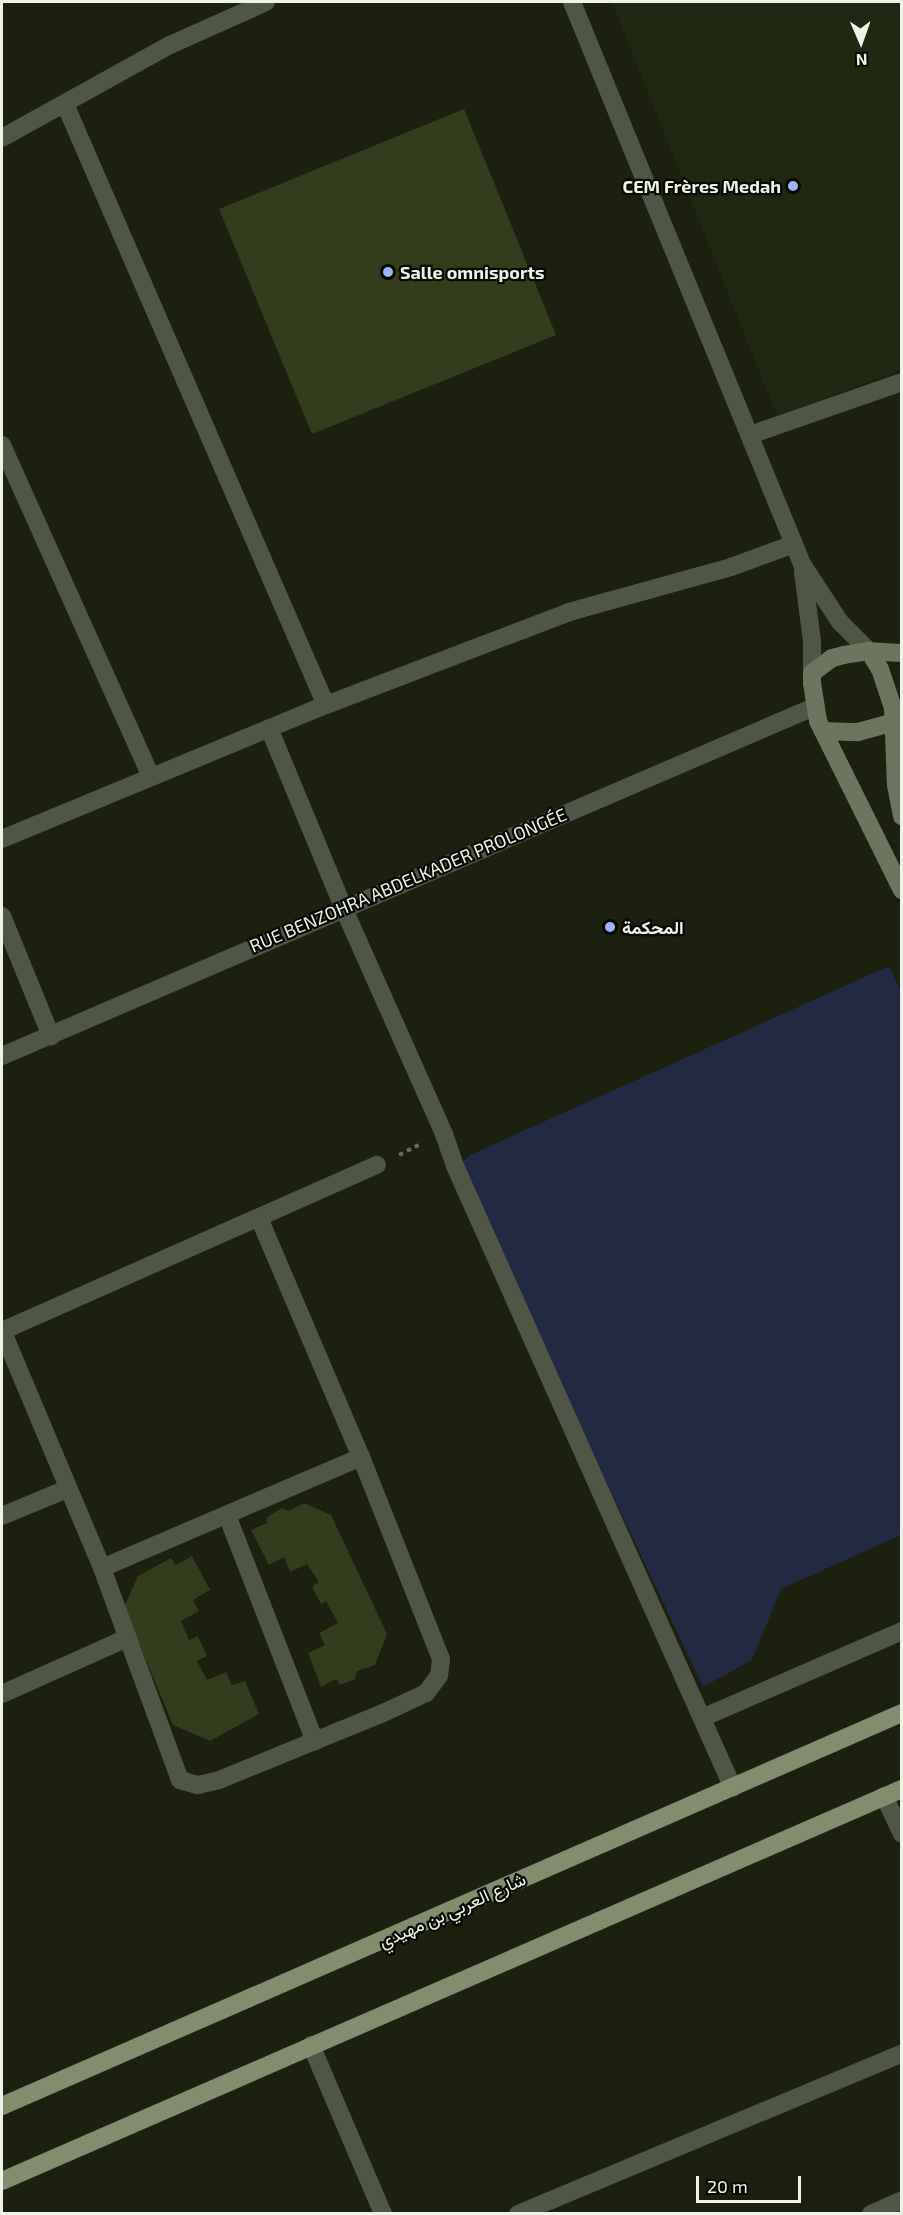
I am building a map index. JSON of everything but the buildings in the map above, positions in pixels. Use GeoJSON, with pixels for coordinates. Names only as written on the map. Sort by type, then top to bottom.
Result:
{"type":"FeatureCollection","features":[{"type":"Feature","properties":{"kind":"main road","name":"شارع العربي بن مهيدي"},"geometry":{"type":"LineString","coordinates":[[2,2106],[902,1713]]}},
{"type":"Feature","properties":{"kind":"main road"},"geometry":{"type":"LineString","coordinates":[[2,2181],[902,1789]]}},
{"type":"Feature","properties":{"kind":"street"},"geometry":{"type":"LineString","coordinates":[[2,138],[170,45],[266,2]]}},
{"type":"Feature","properties":{"kind":"street"},"geometry":{"type":"LineString","coordinates":[[572,2],[802,564],[840,622],[869,651],[889,689],[898,722],[896,785],[902,816]]}},
{"type":"Feature","properties":{"kind":"street"},"geometry":{"type":"LineString","coordinates":[[65,104],[326,705]]}},
{"type":"Feature","properties":{"kind":"street"},"geometry":{"type":"LineString","coordinates":[[750,435],[902,382]]}},
{"type":"Feature","properties":{"kind":"street"},"geometry":{"type":"LineString","coordinates":[[2,445],[151,776]]}},
{"type":"Feature","properties":{"kind":"street"},"geometry":{"type":"LineString","coordinates":[[2,839],[326,705],[569,612],[730,567],[794,544]]}},
{"type":"Feature","properties":{"kind":"street"},"geometry":{"type":"LineString","coordinates":[[802,564],[812,641],[814,706],[823,731],[902,890]]}},
{"type":"Feature","properties":{"kind":"street"},"geometry":{"type":"LineString","coordinates":[[812,673],[832,658],[869,651],[902,653]]}},
{"type":"Feature","properties":{"kind":"street","name":"RUE BENZOHRA ABDELKADER PROLONGÉE"},"geometry":{"type":"LineString","coordinates":[[2,1056],[343,907],[814,706]]}},
{"type":"Feature","properties":{"kind":"street"},"geometry":{"type":"LineString","coordinates":[[823,731],[858,732],[898,722]]}},
{"type":"Feature","properties":{"kind":"street"},"geometry":{"type":"LineString","coordinates":[[269,729],[343,907],[444,1134],[455,1166],[733,1788]]}},
{"type":"Feature","properties":{"kind":"street"},"geometry":{"type":"LineString","coordinates":[[2,916],[51,1036]]}},
{"type":"Feature","properties":{"kind":"street"},"geometry":{"type":"LineString","coordinates":[[258,1218],[361,1457],[441,1659],[440,1676],[426,1693],[315,1742],[219,1780],[198,1785],[180,1780],[102,1568],[2,1331],[377,1165]]}},
{"type":"Feature","properties":{"kind":"street"},"geometry":{"type":"LineString","coordinates":[[102,1568],[361,1457]]}},
{"type":"Feature","properties":{"kind":"street"},"geometry":{"type":"LineString","coordinates":[[2,1516],[67,1489]]}},
{"type":"Feature","properties":{"kind":"street"},"geometry":{"type":"LineString","coordinates":[[227,1515],[315,1742]]}},
{"type":"Feature","properties":{"kind":"street"},"geometry":{"type":"LineString","coordinates":[[702,1718],[902,1630]]}},
{"type":"Feature","properties":{"kind":"street"},"geometry":{"type":"LineString","coordinates":[[2,1694],[127,1638]]}},
{"type":"Feature","properties":{"kind":"street"},"geometry":{"type":"LineString","coordinates":[[884,1796],[902,1834]]}},
{"type":"Feature","properties":{"kind":"street"},"geometry":{"type":"LineString","coordinates":[[311,2045],[383,2214]]}},
{"type":"Feature","properties":{"kind":"street"},"geometry":{"type":"LineString","coordinates":[[518,2214],[902,2053]]}},
{"type":"Feature","properties":{"kind":"street"},"geometry":{"type":"LineString","coordinates":[[871,2214],[902,2200]]}},
{"type":"Feature","properties":{"kind":"path"},"geometry":{"type":"LineString","coordinates":[[377,1165],[444,1134]]}},
{"type":"Feature","properties":{"kind":"shaded area","name":"CEM Frères Medah"},"geometry":{"type":"Polygon","coordinates":[[[612,2],[901,2],[901,370],[777,416],[612,2]]]}},
{"type":"Feature","properties":{"kind":"shaded area"},"geometry":{"type":"Polygon","coordinates":[[[889,966],[902,994],[901,1535],[781,1589],[752,1660],[703,1687],[458,1167],[470,1155],[889,966]]]}},
{"type":"Feature","properties":{"kind":"place","name":"CEM Frères Medah"},"geometry":{"type":"Point","coordinates":[793,186]}},
{"type":"Feature","properties":{"kind":"place","name":"Salle omnisports"},"geometry":{"type":"Point","coordinates":[388,272]}},
{"type":"Feature","properties":{"kind":"place","name":"المحكمة"},"geometry":{"type":"Point","coordinates":[610,927]}}]}
